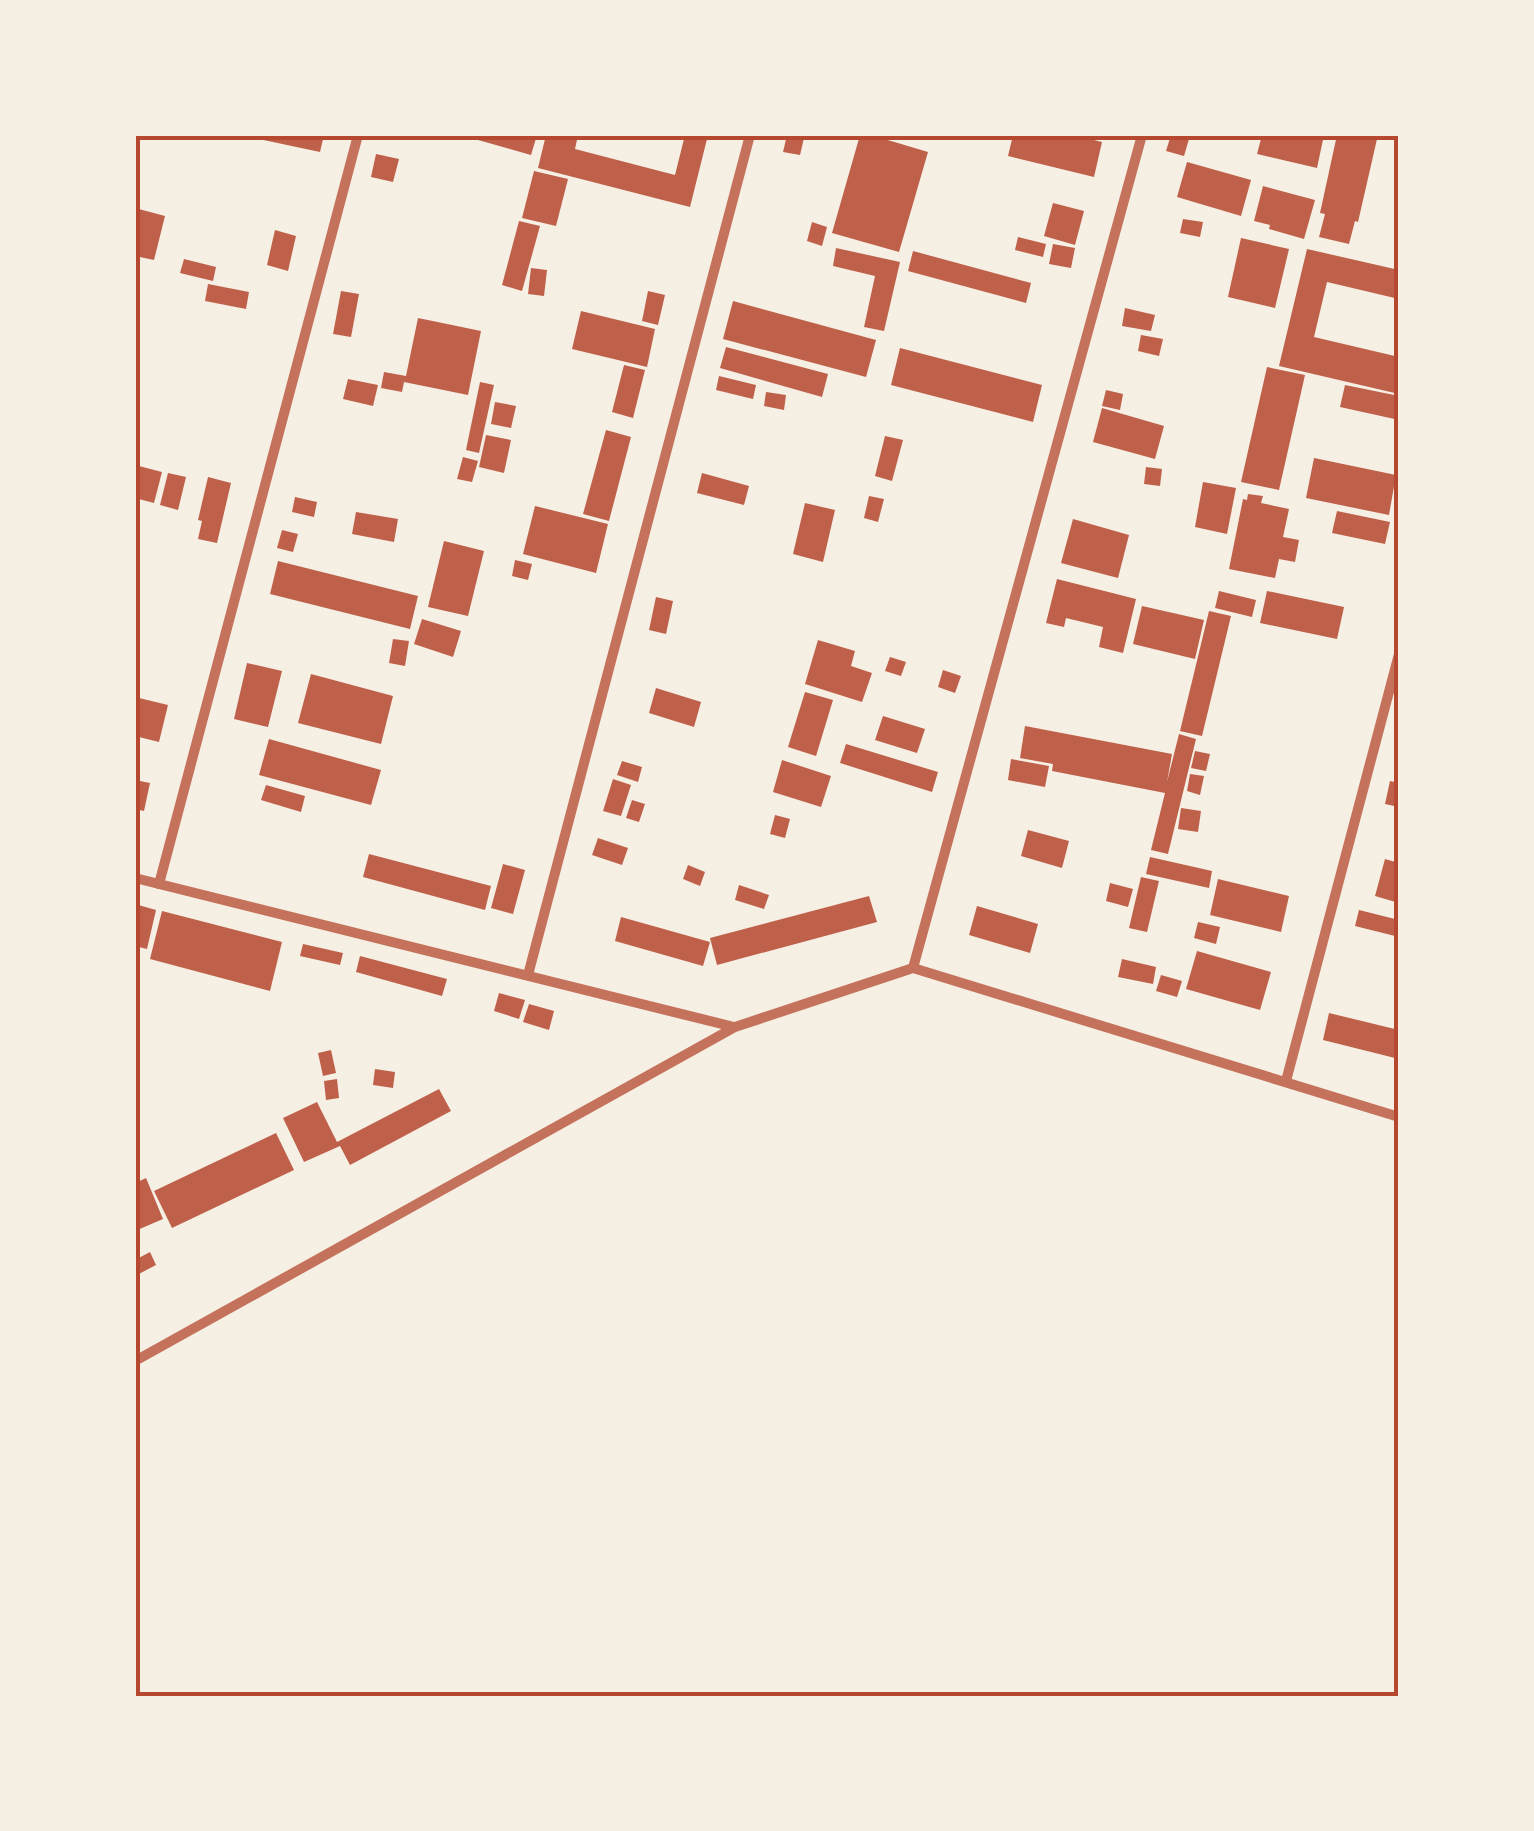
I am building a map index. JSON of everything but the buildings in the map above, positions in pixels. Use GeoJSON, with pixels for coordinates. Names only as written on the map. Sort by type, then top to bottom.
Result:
{"type":"FeatureCollection","features":[{"type":"Feature","properties":{"kind":"street"},"geometry":{"type":"LineString","coordinates":[[159,884],[358,135]]}},
{"type":"Feature","properties":{"kind":"street"},"geometry":{"type":"LineString","coordinates":[[528,975],[750,135]]}},
{"type":"Feature","properties":{"kind":"street"},"geometry":{"type":"LineString","coordinates":[[913,968],[1142,135]]}},
{"type":"Feature","properties":{"kind":"street"},"geometry":{"type":"LineString","coordinates":[[1286,1082],[1399,654]]}},
{"type":"Feature","properties":{"kind":"street"},"geometry":{"type":"LineString","coordinates":[[135,878],[736,1027]]}},
{"type":"Feature","properties":{"kind":"street"},"geometry":{"type":"LineString","coordinates":[[135,1361],[736,1027],[913,968],[1399,1117]]}}]}
